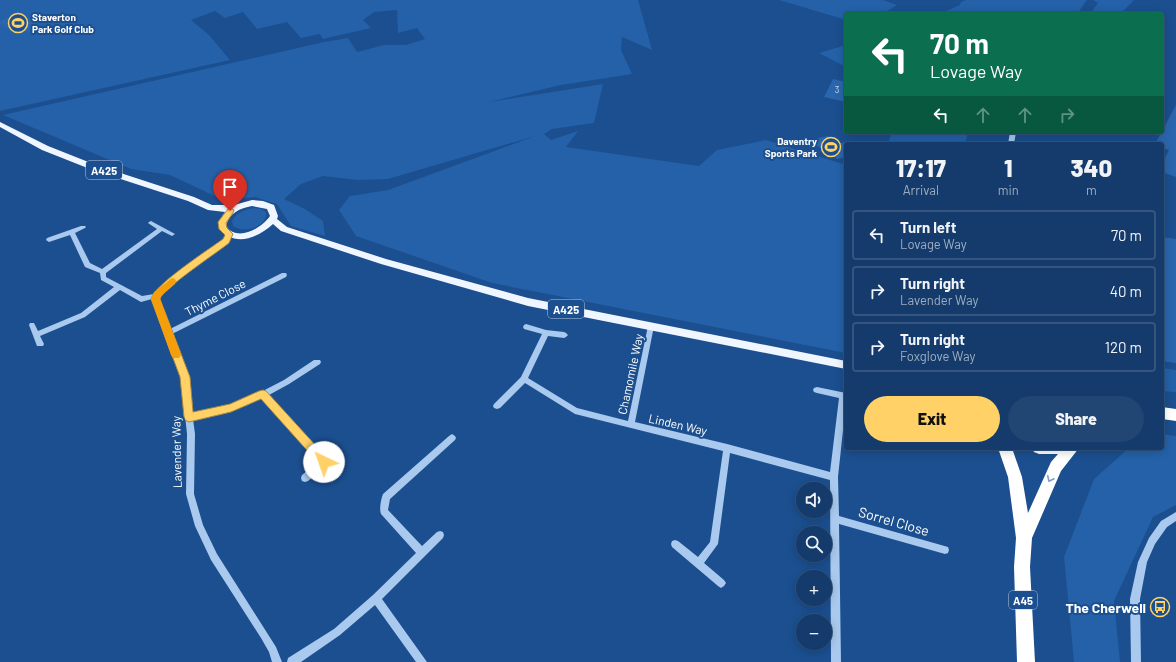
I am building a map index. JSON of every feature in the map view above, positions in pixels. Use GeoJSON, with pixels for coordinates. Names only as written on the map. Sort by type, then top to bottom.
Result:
{"type":"FeatureCollection","features":[{"type":"Feature","properties":{"kind":"highway"},"geometry":{"type":"LineString","coordinates":[[1164,413],[1176,415]]}},
{"type":"Feature","properties":{"kind":"highway","name":"A45"},"geometry":{"type":"LineString","coordinates":[[1006,450],[1015,477],[1024,538],[1022,567],[1026,662]]}},
{"type":"Feature","properties":{"kind":"highway","name":"A45"},"geometry":{"type":"LineString","coordinates":[[1024,538],[1056,467],[1070,450]]}},
{"type":"Feature","properties":{"kind":"main road","name":"A425"},"geometry":{"type":"LineString","coordinates":[[0,124],[45,148],[93,167],[191,199],[211,208],[224,218]]}},
{"type":"Feature","properties":{"kind":"main road"},"geometry":{"type":"LineString","coordinates":[[252,203],[263,204],[273,210],[274,216],[262,230],[239,236],[226,232],[222,226],[224,218],[235,208],[252,203]]}},
{"type":"Feature","properties":{"kind":"main road","name":"A425"},"geometry":{"type":"LineString","coordinates":[[211,208],[222,210],[235,208]]}},
{"type":"Feature","properties":{"kind":"main road","name":"A425"},"geometry":{"type":"LineString","coordinates":[[272,220],[284,229]]}},
{"type":"Feature","properties":{"kind":"main road","name":"A425"},"geometry":{"type":"LineString","coordinates":[[262,230],[284,229],[384,262],[520,300],[844,365]]}},
{"type":"Feature","properties":{"kind":"street"},"geometry":{"type":"LineString","coordinates":[[151,223],[172,234]]}},
{"type":"Feature","properties":{"kind":"street"},"geometry":{"type":"LineString","coordinates":[[49,240],[83,227]]}},
{"type":"Feature","properties":{"kind":"street"},"geometry":{"type":"LineString","coordinates":[[161,229],[104,272],[103,278],[141,299],[156,296],[167,285],[228,239],[229,234]]}},
{"type":"Feature","properties":{"kind":"street"},"geometry":{"type":"LineString","coordinates":[[72,232],[87,265],[104,272]]}},
{"type":"Feature","properties":{"kind":"street"},"geometry":{"type":"LineString","coordinates":[[222,244],[239,236]]}},
{"type":"Feature","properties":{"kind":"street","name":"Thyme Close"},"geometry":{"type":"LineString","coordinates":[[168,333],[270,278],[284,275]]}},
{"type":"Feature","properties":{"kind":"street"},"geometry":{"type":"LineString","coordinates":[[36,335],[83,315],[119,287]]}},
{"type":"Feature","properties":{"kind":"street","name":"Lavender Way"},"geometry":{"type":"LineString","coordinates":[[156,296],[155,299],[185,377],[191,434],[190,494],[199,526],[214,557],[264,635],[277,662]]}},
{"type":"Feature","properties":{"kind":"street"},"geometry":{"type":"LineString","coordinates":[[32,325],[40,344]]}},
{"type":"Feature","properties":{"kind":"street","name":"Chamomile Way"},"geometry":{"type":"LineString","coordinates":[[631,425],[641,382],[651,326]]}},
{"type":"Feature","properties":{"kind":"street"},"geometry":{"type":"LineString","coordinates":[[526,327],[546,333],[564,335]]}},
{"type":"Feature","properties":{"kind":"street"},"geometry":{"type":"LineString","coordinates":[[497,406],[524,379],[546,333]]}},
{"type":"Feature","properties":{"kind":"street"},"geometry":{"type":"LineString","coordinates":[[189,417],[231,408],[263,394],[303,372],[317,362]]}},
{"type":"Feature","properties":{"kind":"street","name":"Linden Way"},"geometry":{"type":"LineString","coordinates":[[524,379],[539,390],[575,411],[727,448],[834,477]]}},
{"type":"Feature","properties":{"kind":"street"},"geometry":{"type":"LineString","coordinates":[[817,390],[844,396]]}},
{"type":"Feature","properties":{"kind":"street"},"geometry":{"type":"LineString","coordinates":[[263,394],[324,462],[305,478]]}},
{"type":"Feature","properties":{"kind":"street"},"geometry":{"type":"LineString","coordinates":[[836,662],[834,477],[844,403]]}},
{"type":"Feature","properties":{"kind":"street"},"geometry":{"type":"LineString","coordinates":[[422,553],[384,511],[386,498],[452,438]]}},
{"type":"Feature","properties":{"kind":"street"},"geometry":{"type":"LineString","coordinates":[[698,564],[714,544],[727,448]]}},
{"type":"Feature","properties":{"kind":"street"},"geometry":{"type":"LineString","coordinates":[[1136,662],[1135,599],[1143,562],[1152,541],[1164,524],[1176,516]]}},
{"type":"Feature","properties":{"kind":"street","name":"Sorrel Close"},"geometry":{"type":"LineString","coordinates":[[835,519],[946,550]]}},
{"type":"Feature","properties":{"kind":"street"},"geometry":{"type":"LineString","coordinates":[[292,662],[337,632],[376,598],[440,535]]}},
{"type":"Feature","properties":{"kind":"street"},"geometry":{"type":"LineString","coordinates":[[675,544],[721,583]]}},
{"type":"Feature","properties":{"kind":"street"},"geometry":{"type":"LineString","coordinates":[[376,598],[422,662]]}},
{"type":"Feature","properties":{"kind":"shaded area"},"geometry":{"type":"Polygon","coordinates":[[[0,0],[638,0],[652,50],[622,37],[621,50],[632,74],[561,85],[489,102],[603,84],[594,123],[552,129],[544,134],[551,140],[578,131],[566,147],[699,166],[717,150],[766,140],[844,164],[844,353],[492,283],[356,236],[339,210],[350,196],[388,190],[535,136],[388,179],[358,180],[323,176],[301,184],[284,199],[305,209],[323,221],[325,236],[291,226],[277,204],[255,197],[223,200],[170,175],[131,169],[3,115],[324,42],[348,38],[357,52],[384,45],[406,45],[425,39],[417,28],[398,33],[397,10],[374,12],[363,20],[371,28],[323,39],[320,34],[301,38],[287,22],[257,29],[243,12],[225,18],[215,11],[191,20],[209,35],[230,60],[0,111],[0,0]]]}},
{"type":"Feature","properties":{"kind":"shaded area"},"geometry":{"type":"Polygon","coordinates":[[[779,0],[883,0],[897,5],[886,12],[844,12],[844,19],[779,0]]]}},
{"type":"Feature","properties":{"kind":"shaded area"},"geometry":{"type":"Polygon","coordinates":[[[966,0],[1087,0],[1078,12],[944,12],[960,5],[961,2],[966,0]]]}},
{"type":"Feature","properties":{"kind":"shaded area"},"geometry":{"type":"Polygon","coordinates":[[[1093,0],[1134,0],[1122,12],[1091,12],[1098,3],[1093,0]]]}},
{"type":"Feature","properties":{"kind":"shaded area"},"geometry":{"type":"Polygon","coordinates":[[[844,46],[844,66],[819,53],[844,46]]]}},
{"type":"Feature","properties":{"kind":"shaded area"},"geometry":{"type":"Polygon","coordinates":[[[891,134],[968,134],[966,142],[889,142],[891,134]]]}},
{"type":"Feature","properties":{"kind":"shaded area"},"geometry":{"type":"Polygon","coordinates":[[[254,208],[261,209],[266,212],[266,217],[263,222],[254,228],[249,229],[233,226],[232,221],[238,213],[254,208]]]}},
{"type":"Feature","properties":{"kind":"shaded area"},"geometry":{"type":"Polygon","coordinates":[[[1164,368],[1176,370],[1176,392],[1164,391],[1164,368]]]}},
{"type":"Feature","properties":{"kind":"shaded area"},"geometry":{"type":"Polygon","coordinates":[[[1164,434],[1176,436],[1176,505],[1153,517],[1114,601],[1120,662],[1074,662],[1064,557],[1094,479],[1127,450],[1164,450],[1164,434]]]}},
{"type":"Feature","properties":{"kind":"building","name":"Staverton Park Golf Club"},"geometry":{"type":"Polygon","coordinates":[[[18,14],[40,26],[21,34],[0,24],[0,21],[18,14]]]}},
{"type":"Feature","properties":{"kind":"building"},"geometry":{"type":"Polygon","coordinates":[[[833,79],[844,82],[844,102],[824,97],[833,79]]]}},
{"type":"Feature","properties":{"kind":"building"},"geometry":{"type":"Polygon","coordinates":[[[1176,105],[1176,177],[1164,173],[1164,159],[1169,150],[1164,149],[1164,142],[1156,142],[1160,134],[1164,134],[1164,127],[1176,105]]]}},
{"type":"Feature","properties":{"kind":"building","name":"Daventry Sports Park"},"geometry":{"type":"Polygon","coordinates":[[[828,136],[836,144],[844,142],[844,157],[837,159],[835,157],[827,156],[819,146],[811,148],[804,141],[828,136]]]}},
{"type":"Feature","properties":{"kind":"building"},"geometry":{"type":"Polygon","coordinates":[[[1164,237],[1176,239],[1176,363],[1164,361],[1164,237]]]}},
{"type":"Feature","properties":{"kind":"slow traffic"},"geometry":{"type":"LineString","coordinates":[[172,281],[157,294],[155,299],[176,355]]}},
{"type":"Feature","properties":{"kind":"place","name":"Staverton Park Golf Club"},"geometry":{"type":"Point","coordinates":[18,23]}},
{"type":"Feature","properties":{"kind":"place","name":"Daventry Sports Park"},"geometry":{"type":"Point","coordinates":[831,147]}},
{"type":"Feature","properties":{"kind":"place","name":"The Cherwell"},"geometry":{"type":"Point","coordinates":[1160,607]}},
{"type":"Feature","properties":{"kind":"route"},"geometry":{"type":"LineString","coordinates":[[230,211],[222,222],[223,229],[229,234],[228,239],[167,285],[157,294],[155,299],[179,365],[185,377],[189,417],[231,408],[263,394],[324,462]]}}]}
